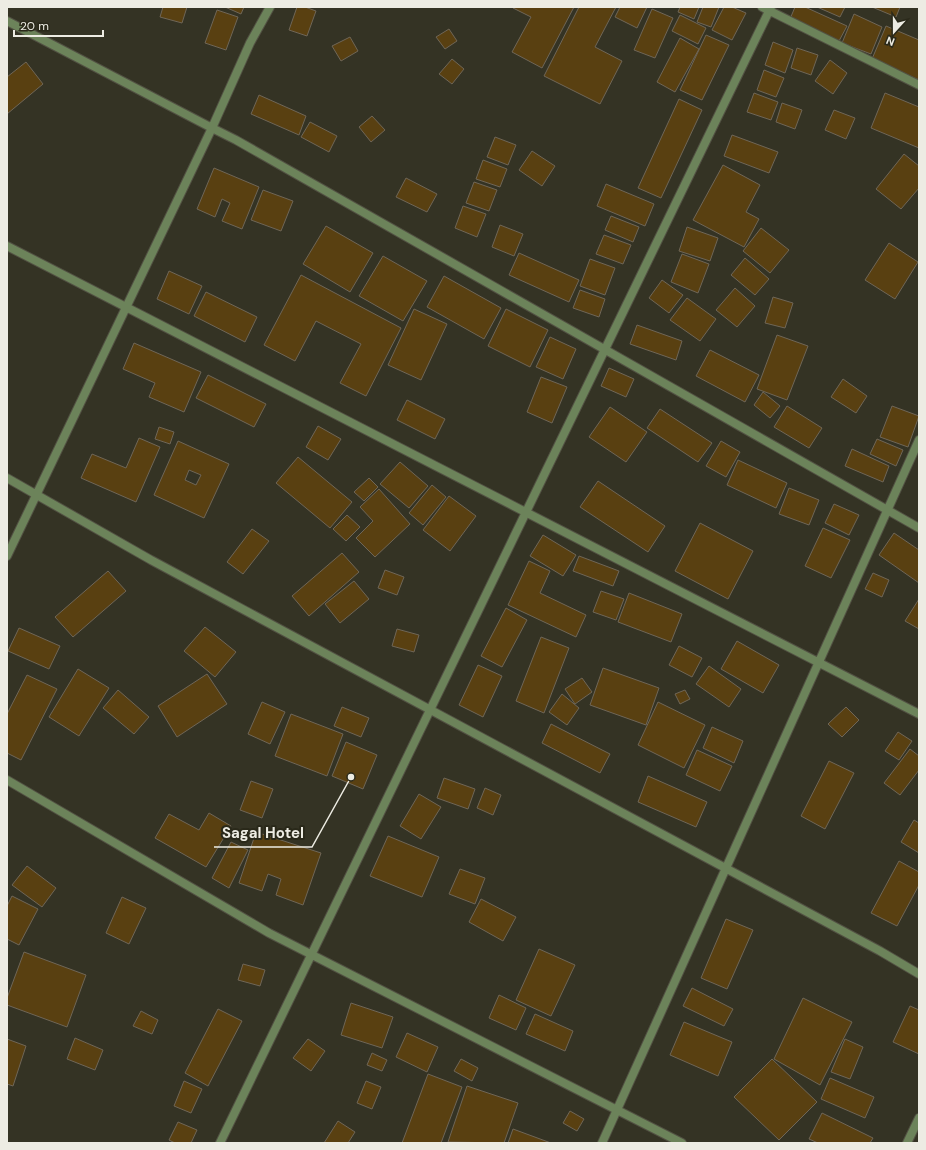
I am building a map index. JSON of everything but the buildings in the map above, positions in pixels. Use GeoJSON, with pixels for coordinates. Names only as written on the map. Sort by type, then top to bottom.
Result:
{"type":"FeatureCollection","features":[{"type":"Feature","properties":{"kind":"street"},"geometry":{"type":"LineString","coordinates":[[7,556],[212,128],[250,43],[270,7]]}},
{"type":"Feature","properties":{"kind":"street"},"geometry":{"type":"LineString","coordinates":[[220,1143],[605,348],[767,8],[919,85]]}},
{"type":"Feature","properties":{"kind":"street"},"geometry":{"type":"LineString","coordinates":[[7,20],[236,140],[605,348],[919,528]]}},
{"type":"Feature","properties":{"kind":"street"},"geometry":{"type":"LineString","coordinates":[[7,246],[919,714]]}},
{"type":"Feature","properties":{"kind":"street"},"geometry":{"type":"LineString","coordinates":[[602,1143],[919,440]]}},
{"type":"Feature","properties":{"kind":"street"},"geometry":{"type":"LineString","coordinates":[[7,478],[151,560],[880,951],[919,974]]}},
{"type":"Feature","properties":{"kind":"street"},"geometry":{"type":"LineString","coordinates":[[7,780],[269,932],[682,1143]]}},
{"type":"Feature","properties":{"kind":"street"},"geometry":{"type":"LineString","coordinates":[[907,1143],[919,1118]]}},
{"type":"Feature","properties":{"kind":"place","name":"Sagal Hotel"},"geometry":{"type":"Point","coordinates":[351,777]}}]}
